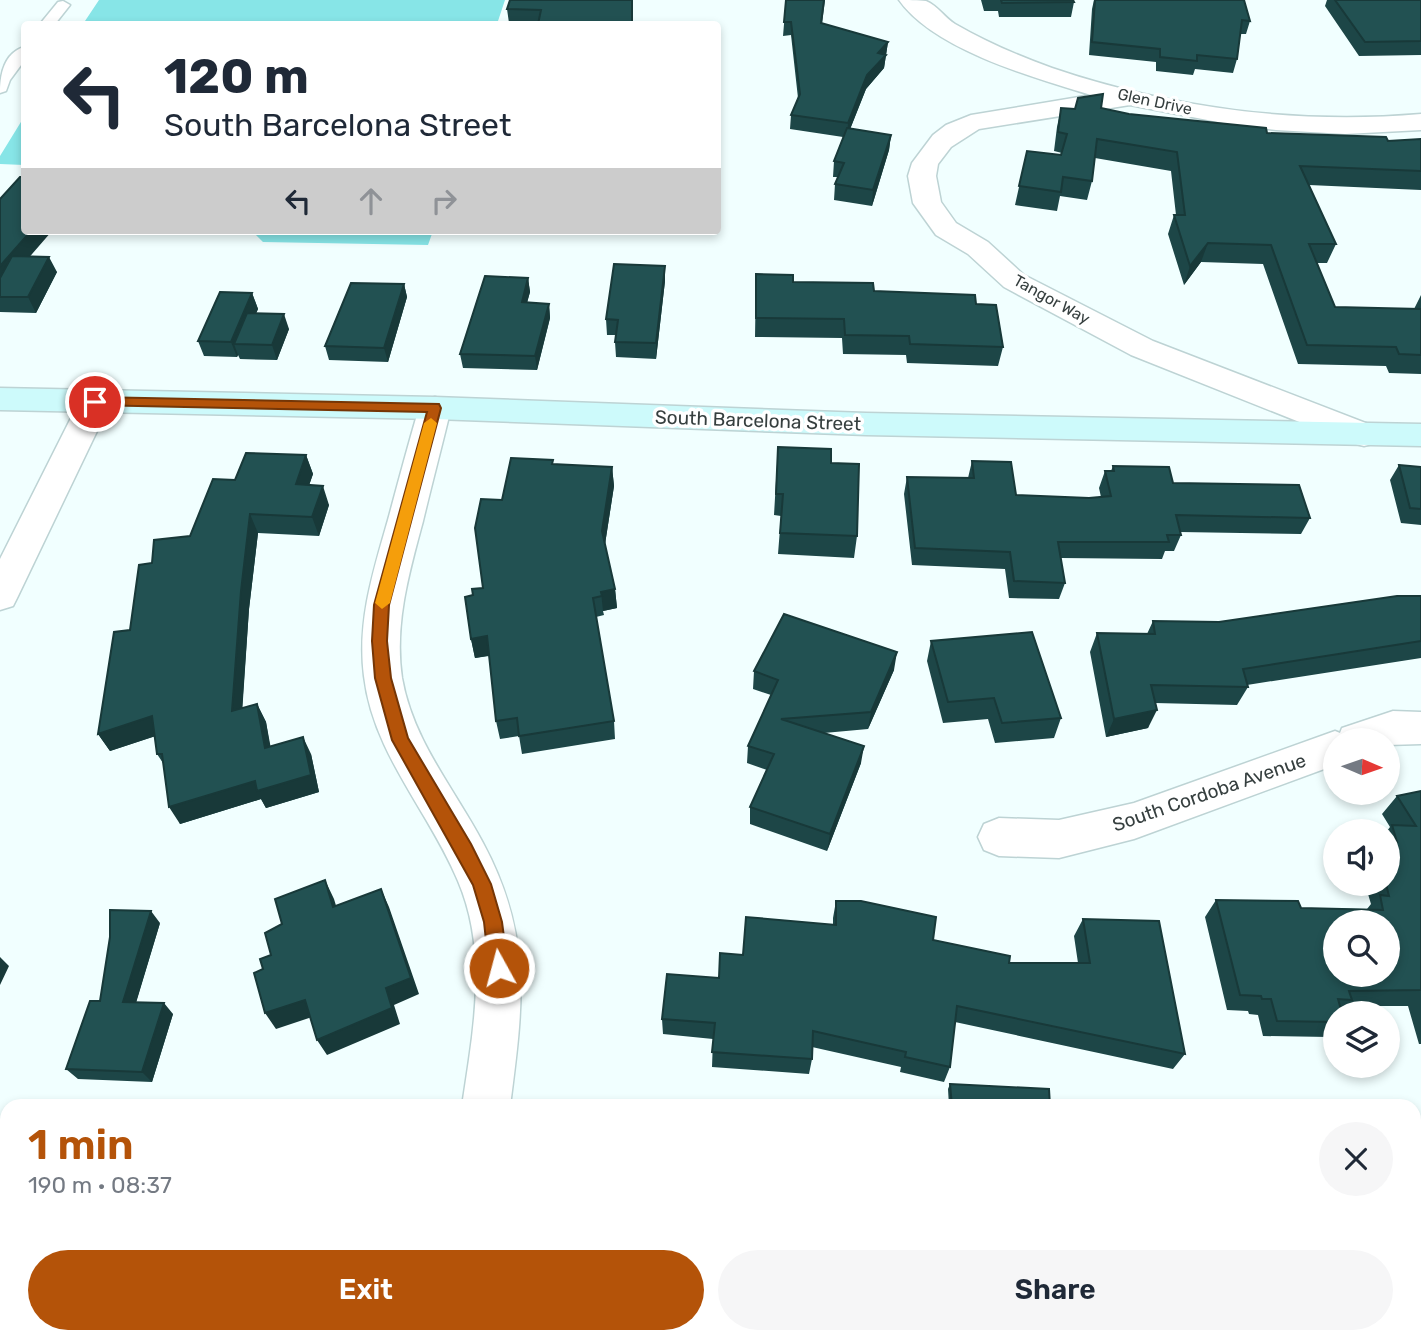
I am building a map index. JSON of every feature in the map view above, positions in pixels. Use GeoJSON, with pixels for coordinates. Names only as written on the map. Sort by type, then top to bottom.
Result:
{"type":"FeatureCollection","features":[{"type":"Feature","properties":{"kind":"main road","name":"South Barcelona Street"},"geometry":{"type":"LineString","coordinates":[[0,398],[435,408],[866,424],[1421,435]]}},
{"type":"Feature","properties":{"kind":"street","name":"Glen Drive"},"geometry":{"type":"LineString","coordinates":[[911,0],[933,20],[986,50],[1072,81],[1130,97],[1249,120],[1377,125],[1421,122]]}},
{"type":"Feature","properties":{"kind":"street","name":"Tangor Way"},"geometry":{"type":"LineString","coordinates":[[1130,97],[996,118],[971,123],[955,131],[942,141],[925,163],[922,176],[927,203],[946,229],[978,248],[1014,281],[1142,348],[1364,435]]}},
{"type":"Feature","properties":{"kind":"street"},"geometry":{"type":"LineString","coordinates":[[0,596],[95,402]]}},
{"type":"Feature","properties":{"kind":"street"},"geometry":{"type":"LineString","coordinates":[[435,408],[382,605],[380,641],[383,678],[400,740],[465,849],[482,884],[493,922],[500,984],[487,1099]]}},
{"type":"Feature","properties":{"kind":"street"},"geometry":{"type":"LineString","coordinates":[[1390,728],[1421,728]]}},
{"type":"Feature","properties":{"kind":"street","name":"South Cordoba Avenue"},"geometry":{"type":"LineString","coordinates":[[999,837],[1059,839],[1134,821],[1323,752]]}},
{"type":"Feature","properties":{"kind":"lane"},"geometry":{"type":"LineString","coordinates":[[50,21],[63,5]]}},
{"type":"Feature","properties":{"kind":"lane"},"geometry":{"type":"LineString","coordinates":[[0,88],[2,79],[21,56]]}},
{"type":"Feature","properties":{"kind":"shaded area"},"geometry":{"type":"Polygon","coordinates":[[[99,0],[505,0],[498,21],[85,21],[99,0]]]}},
{"type":"Feature","properties":{"kind":"shaded area"},"geometry":{"type":"Polygon","coordinates":[[[21,122],[21,165],[0,164],[0,156],[21,122]]]}},
{"type":"Feature","properties":{"kind":"shaded area"},"geometry":{"type":"Polygon","coordinates":[[[256,235],[432,235],[428,245],[263,242],[256,235]]]}},
{"type":"Feature","properties":{"kind":"building"},"geometry":{"type":"Polygon","coordinates":[[[510,0],[632,0],[632,21],[539,21],[541,10],[507,9],[510,0]]]}},
{"type":"Feature","properties":{"kind":"building"},"geometry":{"type":"Polygon","coordinates":[[[786,0],[824,0],[821,23],[888,42],[878,53],[886,55],[867,75],[848,123],[791,115],[800,94],[791,22],[784,22],[786,0]]]}},
{"type":"Feature","properties":{"kind":"building"},"geometry":{"type":"Polygon","coordinates":[[[1001,0],[1073,0],[1074,2],[1002,3],[1001,0]]]}},
{"type":"Feature","properties":{"kind":"building"},"geometry":{"type":"Polygon","coordinates":[[[1095,0],[1244,0],[1250,21],[1242,20],[1237,59],[1197,55],[1197,61],[1160,57],[1160,49],[1092,42],[1095,0]]]}},
{"type":"Feature","properties":{"kind":"building"},"geometry":{"type":"Polygon","coordinates":[[[1335,0],[1421,0],[1421,41],[1365,42],[1335,0]]]}},
{"type":"Feature","properties":{"kind":"building"},"geometry":{"type":"Polygon","coordinates":[[[1103,94],[1101,108],[1129,114],[1266,128],[1267,133],[1386,137],[1388,141],[1421,139],[1421,171],[1300,166],[1336,244],[1309,244],[1335,307],[1421,309],[1421,355],[1399,354],[1396,347],[1307,345],[1271,245],[1208,243],[1190,266],[1174,215],[1185,215],[1177,152],[1097,139],[1092,181],[1063,177],[1061,192],[1019,186],[1027,151],[1061,155],[1067,134],[1058,132],[1061,108],[1075,109],[1078,98],[1103,94]]]}},
{"type":"Feature","properties":{"kind":"building"},"geometry":{"type":"Polygon","coordinates":[[[847,128],[891,135],[873,190],[835,184],[844,163],[834,161],[847,128]]]}},
{"type":"Feature","properties":{"kind":"building"},"geometry":{"type":"Polygon","coordinates":[[[21,177],[21,235],[27,235],[0,266],[0,199],[21,177]]]}},
{"type":"Feature","properties":{"kind":"building"},"geometry":{"type":"Polygon","coordinates":[[[12,256],[49,257],[28,297],[0,297],[0,278],[12,256]]]}},
{"type":"Feature","properties":{"kind":"building"},"geometry":{"type":"Polygon","coordinates":[[[614,264],[665,266],[656,343],[615,342],[618,320],[606,319],[614,264]]]}},
{"type":"Feature","properties":{"kind":"building"},"geometry":{"type":"Polygon","coordinates":[[[756,274],[793,275],[793,282],[873,283],[874,291],[975,295],[976,304],[996,305],[1003,347],[910,344],[909,336],[845,335],[844,319],[756,318],[756,274]]]}},
{"type":"Feature","properties":{"kind":"building"},"geometry":{"type":"Polygon","coordinates":[[[485,276],[528,278],[522,302],[549,304],[535,356],[460,354],[485,276]]]}},
{"type":"Feature","properties":{"kind":"building"},"geometry":{"type":"Polygon","coordinates":[[[351,283],[404,284],[384,348],[325,346],[351,283]]]}},
{"type":"Feature","properties":{"kind":"building"},"geometry":{"type":"Polygon","coordinates":[[[220,292],[252,293],[231,342],[198,341],[220,292]]]}},
{"type":"Feature","properties":{"kind":"building"},"geometry":{"type":"Polygon","coordinates":[[[247,313],[284,314],[272,345],[234,344],[247,313]]]}},
{"type":"Feature","properties":{"kind":"building"},"geometry":{"type":"Polygon","coordinates":[[[778,447],[831,449],[831,463],[859,464],[857,536],[780,533],[783,494],[776,494],[778,447]]]}},
{"type":"Feature","properties":{"kind":"building"},"geometry":{"type":"Polygon","coordinates":[[[246,453],[306,455],[296,484],[323,486],[312,517],[250,514],[232,711],[257,704],[265,748],[303,737],[311,775],[257,791],[255,781],[169,807],[162,754],[157,754],[152,716],[98,734],[114,632],[130,630],[139,565],[152,563],[154,540],[190,536],[213,479],[235,480],[246,453]]]}},
{"type":"Feature","properties":{"kind":"building"},"geometry":{"type":"Polygon","coordinates":[[[511,458],[553,460],[552,464],[612,467],[602,531],[615,589],[601,592],[602,596],[593,598],[614,721],[519,736],[517,718],[496,721],[487,636],[471,639],[465,597],[473,595],[472,589],[483,588],[475,528],[481,499],[502,500],[511,458]]]}},
{"type":"Feature","properties":{"kind":"building"},"geometry":{"type":"Polygon","coordinates":[[[972,461],[1011,462],[1016,495],[1089,498],[1111,496],[1105,471],[1114,471],[1113,466],[1169,467],[1173,483],[1299,485],[1310,518],[1176,515],[1181,535],[1167,535],[1169,542],[1058,542],[1065,583],[1014,581],[1010,552],[915,548],[907,477],[974,478],[972,461]]]}},
{"type":"Feature","properties":{"kind":"building"},"geometry":{"type":"Polygon","coordinates":[[[1399,465],[1421,467],[1421,509],[1410,508],[1399,465]]]}},
{"type":"Feature","properties":{"kind":"building"},"geometry":{"type":"Polygon","coordinates":[[[1397,596],[1421,596],[1421,641],[1243,669],[1248,687],[1151,685],[1157,710],[1114,719],[1097,633],[1155,634],[1153,621],[1219,622],[1397,596]]]}},
{"type":"Feature","properties":{"kind":"building"},"geometry":{"type":"Polygon","coordinates":[[[784,614],[897,652],[871,712],[781,719],[864,746],[830,834],[750,807],[774,754],[748,746],[778,680],[754,671],[784,614]]]}},
{"type":"Feature","properties":{"kind":"building"},"geometry":{"type":"Polygon","coordinates":[[[1032,632],[1061,718],[1002,723],[994,698],[948,702],[931,641],[1032,632]]]}},
{"type":"Feature","properties":{"kind":"building"},"geometry":{"type":"Polygon","coordinates":[[[1421,791],[1421,990],[1349,991],[1352,1000],[1323,1001],[1323,1022],[1277,1021],[1271,999],[1240,995],[1216,900],[1298,901],[1301,908],[1383,910],[1380,896],[1400,896],[1400,825],[1416,826],[1400,801],[1400,795],[1421,791]]]}},
{"type":"Feature","properties":{"kind":"building"},"geometry":{"type":"Polygon","coordinates":[[[325,880],[333,907],[381,889],[411,978],[386,988],[392,1008],[317,1040],[305,1000],[265,1013],[254,973],[263,969],[260,959],[271,955],[265,933],[282,924],[275,899],[325,880]]]}},
{"type":"Feature","properties":{"kind":"building"},"geometry":{"type":"Polygon","coordinates":[[[836,901],[861,901],[936,917],[933,940],[1010,956],[1009,963],[1090,963],[1083,919],[1159,921],[1185,1054],[957,1006],[950,1067],[905,1057],[906,1052],[813,1031],[812,1059],[712,1052],[715,1023],[662,1019],[667,974],[719,978],[720,953],[743,955],[746,917],[836,925],[836,901]]]}},
{"type":"Feature","properties":{"kind":"building"},"geometry":{"type":"Polygon","coordinates":[[[110,910],[151,911],[123,1002],[164,1003],[142,1072],[66,1069],[90,1001],[100,1001],[110,937],[110,910]]]}},
{"type":"Feature","properties":{"kind":"building"},"geometry":{"type":"Polygon","coordinates":[[[950,1084],[1049,1089],[1050,1099],[951,1099],[950,1084]]]}},
{"type":"Feature","properties":{"kind":"slow traffic"},"geometry":{"type":"LineString","coordinates":[[382,603],[431,423]]}},
{"type":"Feature","properties":{"kind":"route"},"geometry":{"type":"LineString","coordinates":[[95,402],[435,408],[382,605],[380,641],[383,678],[389,709],[400,740],[465,849],[482,884],[493,922],[499,968]]}}]}
